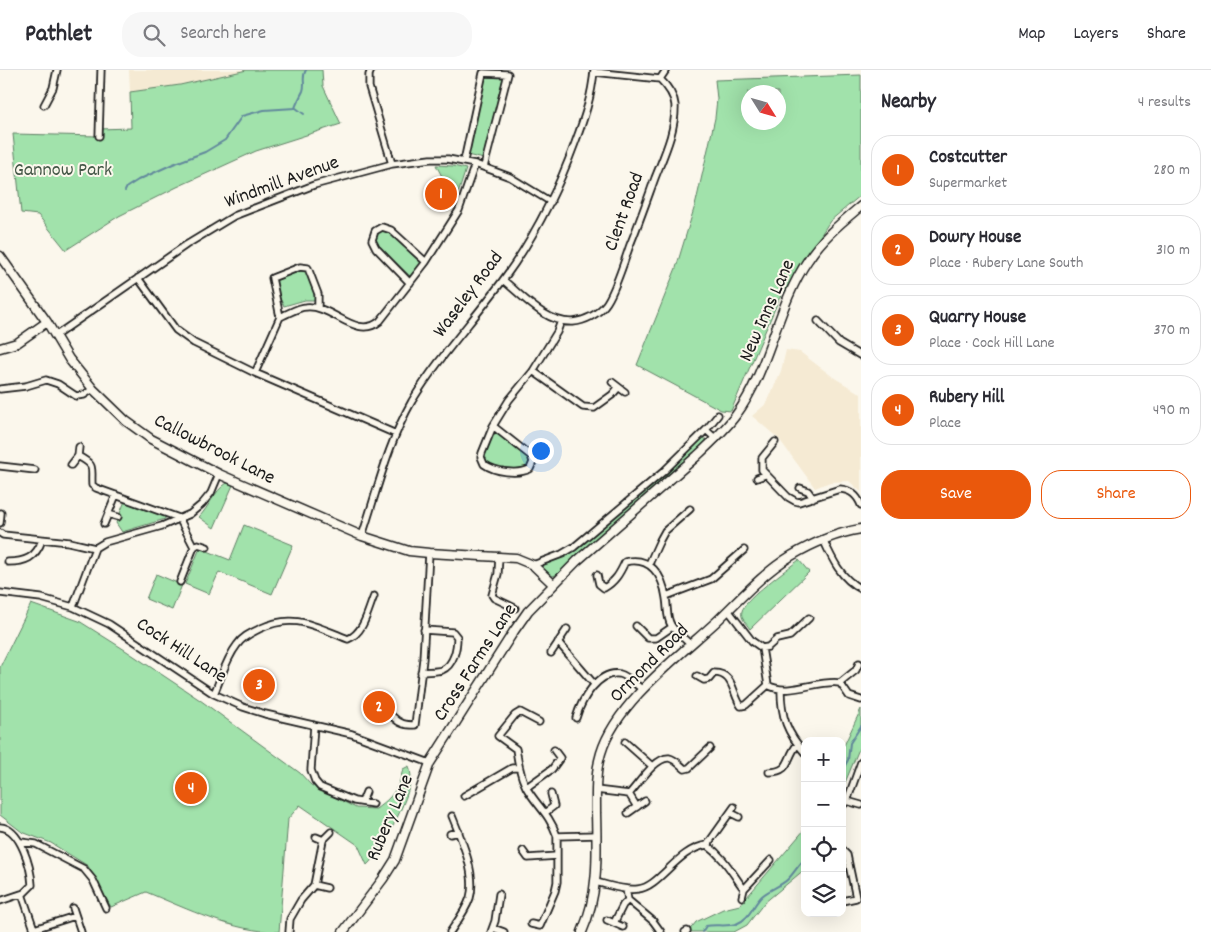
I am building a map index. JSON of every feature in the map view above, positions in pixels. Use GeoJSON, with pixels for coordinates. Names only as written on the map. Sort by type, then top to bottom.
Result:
{"type":"FeatureCollection","features":[{"type":"Feature","properties":{"kind":"street"},"geometry":{"type":"LineString","coordinates":[[44,105],[53,88],[57,70]]}},
{"type":"Feature","properties":{"kind":"street"},"geometry":{"type":"LineString","coordinates":[[99,136],[101,70]]}},
{"type":"Feature","properties":{"kind":"street"},"geometry":{"type":"LineString","coordinates":[[370,70],[369,87],[392,164]]}},
{"type":"Feature","properties":{"kind":"street"},"geometry":{"type":"LineString","coordinates":[[594,71],[660,79],[666,70]]}},
{"type":"Feature","properties":{"kind":"street","name":"Waseley Road"},"geometry":{"type":"LineString","coordinates":[[362,536],[396,434],[411,403],[426,380],[503,280],[526,246],[551,202],[566,168],[589,102],[594,71]]}},
{"type":"Feature","properties":{"kind":"street"},"geometry":{"type":"LineString","coordinates":[[464,161],[482,73],[508,74],[484,167]]}},
{"type":"Feature","properties":{"kind":"street","name":"Clent Road"},"geometry":{"type":"LineString","coordinates":[[561,321],[574,322],[585,319],[597,313],[607,304],[668,143],[674,120],[675,102],[668,88],[660,79]]}},
{"type":"Feature","properties":{"kind":"street","name":"Windmill Avenue"},"geometry":{"type":"LineString","coordinates":[[55,336],[186,245],[234,216],[314,185],[392,164],[430,159],[464,161],[510,177],[551,202]]}},
{"type":"Feature","properties":{"kind":"street"},"geometry":{"type":"LineString","coordinates":[[280,317],[305,307],[318,308],[356,326],[373,326],[380,321],[426,262],[459,210],[475,164]]}},
{"type":"Feature","properties":{"kind":"street","name":"New Inns Lane"},"geometry":{"type":"LineString","coordinates":[[553,584],[716,439],[737,414],[755,381],[793,284],[824,239],[861,206]]}},
{"type":"Feature","properties":{"kind":"street"},"geometry":{"type":"LineString","coordinates":[[410,283],[376,248],[372,240],[375,232],[382,227],[391,230],[426,262]]}},
{"type":"Feature","properties":{"kind":"street","name":"Callowbrook Lane"},"geometry":{"type":"LineString","coordinates":[[0,256],[47,322],[69,359],[93,389],[126,421],[151,439],[218,474],[362,536],[401,548],[429,553]]}},
{"type":"Feature","properties":{"kind":"street"},"geometry":{"type":"LineString","coordinates":[[255,372],[280,317],[272,278],[300,267],[308,268],[318,294],[318,308]]}},
{"type":"Feature","properties":{"kind":"street"},"geometry":{"type":"LineString","coordinates":[[138,278],[182,335],[194,343],[396,434]]}},
{"type":"Feature","properties":{"kind":"street"},"geometry":{"type":"LineString","coordinates":[[493,426],[530,456],[533,462],[530,468],[524,471],[498,471],[484,464],[481,457],[493,426],[509,400],[533,371],[557,332],[561,321],[548,317],[503,280]]}},
{"type":"Feature","properties":{"kind":"street"},"geometry":{"type":"LineString","coordinates":[[818,321],[839,343],[861,356]]}},
{"type":"Feature","properties":{"kind":"street"},"geometry":{"type":"LineString","coordinates":[[0,348],[17,343],[47,322]]}},
{"type":"Feature","properties":{"kind":"street"},"geometry":{"type":"LineString","coordinates":[[817,332],[823,326]]}},
{"type":"Feature","properties":{"kind":"street"},"geometry":{"type":"LineString","coordinates":[[533,371],[582,407],[594,408],[618,388]]}},
{"type":"Feature","properties":{"kind":"street"},"geometry":{"type":"LineString","coordinates":[[0,389],[26,386],[46,377],[76,396],[84,395],[93,389]]}},
{"type":"Feature","properties":{"kind":"street"},"geometry":{"type":"LineString","coordinates":[[612,382],[625,392]]}},
{"type":"Feature","properties":{"kind":"street"},"geometry":{"type":"LineString","coordinates":[[533,565],[562,554],[574,547],[656,478],[706,430],[718,415]]}},
{"type":"Feature","properties":{"kind":"street"},"geometry":{"type":"LineString","coordinates":[[706,430],[716,439]]}},
{"type":"Feature","properties":{"kind":"street"},"geometry":{"type":"LineString","coordinates":[[775,442],[761,461],[762,470],[791,500],[799,502],[840,489],[846,489],[858,497],[861,505]]}},
{"type":"Feature","properties":{"kind":"street"},"geometry":{"type":"LineString","coordinates":[[71,465],[78,456],[79,447]]}},
{"type":"Feature","properties":{"kind":"street"},"geometry":{"type":"LineString","coordinates":[[78,456],[90,463],[93,469],[92,485],[179,518],[194,547]]}},
{"type":"Feature","properties":{"kind":"street"},"geometry":{"type":"LineString","coordinates":[[0,466],[35,470]]}},
{"type":"Feature","properties":{"kind":"street"},"geometry":{"type":"LineString","coordinates":[[73,606],[95,548],[105,542],[162,526],[190,514],[202,504],[211,492],[218,474]]}},
{"type":"Feature","properties":{"kind":"street"},"geometry":{"type":"LineString","coordinates":[[757,478],[766,475]]}},
{"type":"Feature","properties":{"kind":"street"},"geometry":{"type":"LineString","coordinates":[[800,488],[808,491],[812,498]]}},
{"type":"Feature","properties":{"kind":"street"},"geometry":{"type":"LineString","coordinates":[[104,524],[116,495]]}},
{"type":"Feature","properties":{"kind":"street"},"geometry":{"type":"LineString","coordinates":[[649,564],[665,531],[690,509]]}},
{"type":"Feature","properties":{"kind":"street"},"geometry":{"type":"LineString","coordinates":[[0,522],[1,513]]}},
{"type":"Feature","properties":{"kind":"street"},"geometry":{"type":"LineString","coordinates":[[108,514],[118,517]]}},
{"type":"Feature","properties":{"kind":"street","name":"Ormond Road"},"geometry":{"type":"LineString","coordinates":[[582,932],[589,913],[596,882],[596,790],[598,768],[601,752],[607,738],[623,713],[643,690],[767,574],[789,557],[823,539],[861,529]]}},
{"type":"Feature","properties":{"kind":"street"},"geometry":{"type":"LineString","coordinates":[[0,533],[3,535],[69,542],[95,548]]}},
{"type":"Feature","properties":{"kind":"street"},"geometry":{"type":"LineString","coordinates":[[823,539],[837,567],[852,584],[861,589]]}},
{"type":"Feature","properties":{"kind":"street"},"geometry":{"type":"LineString","coordinates":[[8,562],[24,562],[39,550],[42,540]]}},
{"type":"Feature","properties":{"kind":"street"},"geometry":{"type":"LineString","coordinates":[[180,582],[194,547],[198,544],[207,548]]}},
{"type":"Feature","properties":{"kind":"street"},"geometry":{"type":"LineString","coordinates":[[666,596],[711,579],[744,550]]}},
{"type":"Feature","properties":{"kind":"street"},"geometry":{"type":"LineString","coordinates":[[393,717],[405,725],[415,725],[421,672],[429,553],[516,558],[533,565],[553,584]]}},
{"type":"Feature","properties":{"kind":"street"},"geometry":{"type":"LineString","coordinates":[[500,556],[498,574],[492,594],[494,598],[515,608]]}},
{"type":"Feature","properties":{"kind":"street"},"geometry":{"type":"LineString","coordinates":[[597,575],[598,584],[604,588],[621,572],[625,562],[633,560],[649,564],[655,569],[666,596],[668,616],[672,627],[691,644]]}},
{"type":"Feature","properties":{"kind":"street","name":"Cross Farms Lane"},"geometry":{"type":"LineString","coordinates":[[430,763],[514,631],[528,611],[553,584]]}},
{"type":"Feature","properties":{"kind":"street","name":"Cock Hill Lane"},"geometry":{"type":"LineString","coordinates":[[0,593],[41,598],[73,606],[109,624],[214,694],[264,714],[352,734],[430,763]]}},
{"type":"Feature","properties":{"kind":"street"},"geometry":{"type":"LineString","coordinates":[[214,694],[232,651],[238,642],[248,634],[270,624],[300,621],[348,638],[355,636],[361,628],[374,596]]}},
{"type":"Feature","properties":{"kind":"street"},"geometry":{"type":"LineString","coordinates":[[728,610],[752,641],[762,648],[768,647],[777,639],[790,636],[808,618]]}},
{"type":"Feature","properties":{"kind":"street"},"geometry":{"type":"LineString","coordinates":[[636,626],[648,638],[656,638],[672,627]]}},
{"type":"Feature","properties":{"kind":"street"},"geometry":{"type":"LineString","coordinates":[[421,672],[443,670],[451,662],[457,648],[458,637],[453,632],[424,630]]}},
{"type":"Feature","properties":{"kind":"street"},"geometry":{"type":"LineString","coordinates":[[551,653],[567,630]]}},
{"type":"Feature","properties":{"kind":"street"},"geometry":{"type":"LineString","coordinates":[[558,642],[594,684]]}},
{"type":"Feature","properties":{"kind":"street"},"geometry":{"type":"LineString","coordinates":[[762,648],[768,685],[774,689],[781,690],[835,682],[840,683],[856,670],[859,663]]}},
{"type":"Feature","properties":{"kind":"street"},"geometry":{"type":"LineString","coordinates":[[697,676],[704,680],[709,679],[714,673],[721,673],[731,680],[736,699],[741,706],[746,705],[768,685]]}},
{"type":"Feature","properties":{"kind":"street"},"geometry":{"type":"LineString","coordinates":[[576,718],[578,708],[594,684],[610,674],[620,674],[643,690]]}},
{"type":"Feature","properties":{"kind":"street"},"geometry":{"type":"LineString","coordinates":[[840,683],[849,696],[861,700]]}},
{"type":"Feature","properties":{"kind":"street"},"geometry":{"type":"LineString","coordinates":[[781,690],[782,711],[790,736],[801,749]]}},
{"type":"Feature","properties":{"kind":"street"},"geometry":{"type":"LineString","coordinates":[[531,924],[540,926],[555,891],[558,836],[553,823],[527,787],[519,768],[516,749],[498,736],[515,714],[520,712],[539,722]]}},
{"type":"Feature","properties":{"kind":"street"},"geometry":{"type":"LineString","coordinates":[[314,725],[311,770],[320,787],[354,801],[373,804]]}},
{"type":"Feature","properties":{"kind":"street"},"geometry":{"type":"LineString","coordinates":[[626,742],[652,766]]}},
{"type":"Feature","properties":{"kind":"street"},"geometry":{"type":"LineString","coordinates":[[769,772],[780,772],[797,745]]}},
{"type":"Feature","properties":{"kind":"street"},"geometry":{"type":"LineString","coordinates":[[629,794],[652,766],[664,758],[670,758],[685,769],[689,768],[710,748]]}},
{"type":"Feature","properties":{"kind":"street"},"geometry":{"type":"LineString","coordinates":[[527,787],[552,769],[560,758],[554,750]]}},
{"type":"Feature","properties":{"kind":"street"},"geometry":{"type":"LineString","coordinates":[[861,762],[847,801],[861,805]]}},
{"type":"Feature","properties":{"kind":"street","name":"Rubery Lane"},"geometry":{"type":"LineString","coordinates":[[343,932],[383,879],[394,860],[430,763]]}},
{"type":"Feature","properties":{"kind":"street"},"geometry":{"type":"LineString","coordinates":[[464,796],[512,768],[519,768]]}},
{"type":"Feature","properties":{"kind":"street"},"geometry":{"type":"LineString","coordinates":[[596,790],[629,794]]}},
{"type":"Feature","properties":{"kind":"street"},"geometry":{"type":"LineString","coordinates":[[362,802],[366,792]]}},
{"type":"Feature","properties":{"kind":"street"},"geometry":{"type":"LineString","coordinates":[[546,812],[554,806],[551,794]]}},
{"type":"Feature","properties":{"kind":"street"},"geometry":{"type":"LineString","coordinates":[[629,794],[636,807]]}},
{"type":"Feature","properties":{"kind":"street"},"geometry":{"type":"LineString","coordinates":[[628,813],[645,801]]}},
{"type":"Feature","properties":{"kind":"street"},"geometry":{"type":"LineString","coordinates":[[596,882],[626,889],[641,889],[655,881],[681,857],[697,847],[707,845],[734,807]]}},
{"type":"Feature","properties":{"kind":"street"},"geometry":{"type":"LineString","coordinates":[[731,813],[738,817]]}},
{"type":"Feature","properties":{"kind":"street"},"geometry":{"type":"LineString","coordinates":[[450,932],[470,899],[471,889],[470,871],[452,816]]}},
{"type":"Feature","properties":{"kind":"street"},"geometry":{"type":"LineString","coordinates":[[0,827],[6,827],[13,831],[20,842],[32,878],[32,886],[22,894],[0,901]]}},
{"type":"Feature","properties":{"kind":"street"},"geometry":{"type":"LineString","coordinates":[[289,932],[290,919],[301,900],[314,885],[324,840],[331,832]]}},
{"type":"Feature","properties":{"kind":"street"},"geometry":{"type":"LineString","coordinates":[[450,834],[458,832]]}},
{"type":"Feature","properties":{"kind":"street"},"geometry":{"type":"LineString","coordinates":[[558,836],[597,835]]}},
{"type":"Feature","properties":{"kind":"street"},"geometry":{"type":"LineString","coordinates":[[316,837],[324,840]]}},
{"type":"Feature","properties":{"kind":"street"},"geometry":{"type":"LineString","coordinates":[[20,842],[36,844],[84,869],[94,880],[106,908]]}},
{"type":"Feature","properties":{"kind":"street"},"geometry":{"type":"LineString","coordinates":[[707,845],[727,863],[744,889]]}},
{"type":"Feature","properties":{"kind":"street"},"geometry":{"type":"LineString","coordinates":[[523,851],[528,858],[557,856]]}},
{"type":"Feature","properties":{"kind":"street"},"geometry":{"type":"LineString","coordinates":[[846,853],[859,897],[846,900]]}},
{"type":"Feature","properties":{"kind":"street"},"geometry":{"type":"LineString","coordinates":[[742,897],[744,889],[771,860]]}},
{"type":"Feature","properties":{"kind":"street"},"geometry":{"type":"LineString","coordinates":[[314,885],[328,888]]}},
{"type":"Feature","properties":{"kind":"street"},"geometry":{"type":"LineString","coordinates":[[626,889],[628,900],[653,921],[661,932]]}},
{"type":"Feature","properties":{"kind":"street"},"geometry":{"type":"LineString","coordinates":[[22,894],[35,931],[75,916]]}},
{"type":"Feature","properties":{"kind":"street"},"geometry":{"type":"LineString","coordinates":[[499,894],[492,930],[504,932]]}},
{"type":"Feature","properties":{"kind":"street"},"geometry":{"type":"LineString","coordinates":[[614,923],[623,905],[628,900]]}},
{"type":"Feature","properties":{"kind":"street"},"geometry":{"type":"LineString","coordinates":[[73,908],[82,932]]}},
{"type":"Feature","properties":{"kind":"street"},"geometry":{"type":"LineString","coordinates":[[607,920],[623,927]]}},
{"type":"Feature","properties":{"kind":"shaded area"},"geometry":{"type":"Polygon","coordinates":[[[129,70],[247,70],[180,85],[130,92],[129,70]]]}},
{"type":"Feature","properties":{"kind":"shaded area"},"geometry":{"type":"Polygon","coordinates":[[[786,350],[800,352],[833,377],[861,394],[861,492],[849,481],[830,482],[815,488],[779,439],[752,416],[767,403],[781,371],[786,350]]]}},
{"type":"Feature","properties":{"kind":"green space","name":"Gannow Park"},"geometry":{"type":"Polygon","coordinates":[[[247,70],[322,70],[323,86],[341,124],[256,151],[177,187],[119,216],[66,250],[38,215],[21,213],[13,134],[99,136],[99,129],[131,128],[130,92],[180,85],[247,70]]]}},
{"type":"Feature","properties":{"kind":"green space"},"geometry":{"type":"Polygon","coordinates":[[[861,75],[861,195],[830,221],[779,299],[731,411],[721,410],[637,365],[676,268],[696,202],[715,118],[717,99],[715,80],[861,75]]]}},
{"type":"Feature","properties":{"kind":"green space"},"geometry":{"type":"Polygon","coordinates":[[[485,77],[503,78],[484,159],[467,155],[485,77]]]}},
{"type":"Feature","properties":{"kind":"green space"},"geometry":{"type":"Polygon","coordinates":[[[436,165],[466,169],[458,194],[454,199],[436,165]]]}},
{"type":"Feature","properties":{"kind":"green space"},"geometry":{"type":"Polygon","coordinates":[[[380,230],[386,230],[421,263],[410,276],[374,241],[380,230]]]}},
{"type":"Feature","properties":{"kind":"green space"},"geometry":{"type":"Polygon","coordinates":[[[300,271],[306,272],[315,300],[305,300],[284,306],[277,293],[275,280],[300,271]]]}},
{"type":"Feature","properties":{"kind":"green space"},"geometry":{"type":"Polygon","coordinates":[[[494,433],[520,451],[531,462],[529,466],[518,469],[491,467],[484,460],[484,456],[494,433]]]}},
{"type":"Feature","properties":{"kind":"green space"},"geometry":{"type":"Polygon","coordinates":[[[702,437],[707,440],[706,444],[558,574],[553,576],[544,571],[543,565],[566,554],[595,534],[654,483],[702,437]]]}},
{"type":"Feature","properties":{"kind":"green space"},"geometry":{"type":"Polygon","coordinates":[[[227,483],[233,485],[214,528],[199,517],[222,486],[227,483]]]}},
{"type":"Feature","properties":{"kind":"green space"},"geometry":{"type":"Polygon","coordinates":[[[125,501],[165,515],[165,519],[122,532],[116,523],[125,501]]]}},
{"type":"Feature","properties":{"kind":"green space"},"geometry":{"type":"Polygon","coordinates":[[[244,525],[293,545],[272,594],[219,572],[209,594],[185,584],[200,548],[230,560],[244,525]]]}},
{"type":"Feature","properties":{"kind":"green space"},"geometry":{"type":"Polygon","coordinates":[[[799,560],[809,572],[750,629],[742,616],[745,606],[767,584],[799,560]]]}},
{"type":"Feature","properties":{"kind":"green space"},"geometry":{"type":"Polygon","coordinates":[[[156,574],[182,585],[172,610],[146,599],[156,574]]]}},
{"type":"Feature","properties":{"kind":"green space"},"geometry":{"type":"Polygon","coordinates":[[[31,604],[79,621],[200,700],[300,773],[311,785],[356,808],[376,809],[391,796],[397,787],[403,769],[409,766],[411,778],[400,811],[387,837],[373,858],[367,865],[358,845],[300,805],[288,819],[279,932],[262,931],[228,924],[146,892],[111,907],[88,866],[51,843],[22,832],[0,815],[0,667],[31,604]]]}},
{"type":"Feature","properties":{"kind":"green space"},"geometry":{"type":"Polygon","coordinates":[[[861,709],[861,744],[846,780],[846,741],[861,709]]]}},
{"type":"Feature","properties":{"kind":"green space"},"geometry":{"type":"Polygon","coordinates":[[[801,834],[801,872],[764,903],[747,925],[734,932],[688,932],[696,922],[723,909],[740,905],[801,834]]]}},
{"type":"Feature","properties":{"kind":"waterway"},"geometry":{"type":"LineString","coordinates":[[125,191],[127,187],[138,180],[205,152],[225,140],[242,116],[264,110],[295,108],[304,88],[306,70]]}},
{"type":"Feature","properties":{"kind":"waterway"},"geometry":{"type":"LineString","coordinates":[[296,108],[304,114]]}},
{"type":"Feature","properties":{"kind":"waterway"},"geometry":{"type":"LineString","coordinates":[[846,764],[850,743],[861,726]]}},
{"type":"Feature","properties":{"kind":"waterway"},"geometry":{"type":"LineString","coordinates":[[702,932],[706,926],[732,925],[741,922],[748,916],[762,896],[790,877],[801,863]]}},
{"type":"Feature","properties":{"kind":"place","name":"Costcutter"},"geometry":{"type":"Point","coordinates":[441,194]}},
{"type":"Feature","properties":{"kind":"place","name":"Quarry House"},"geometry":{"type":"Point","coordinates":[259,685]}},
{"type":"Feature","properties":{"kind":"place","name":"Dowry House"},"geometry":{"type":"Point","coordinates":[379,707]}},
{"type":"Feature","properties":{"kind":"place","name":"Rubery Hill"},"geometry":{"type":"Point","coordinates":[191,788]}}]}
